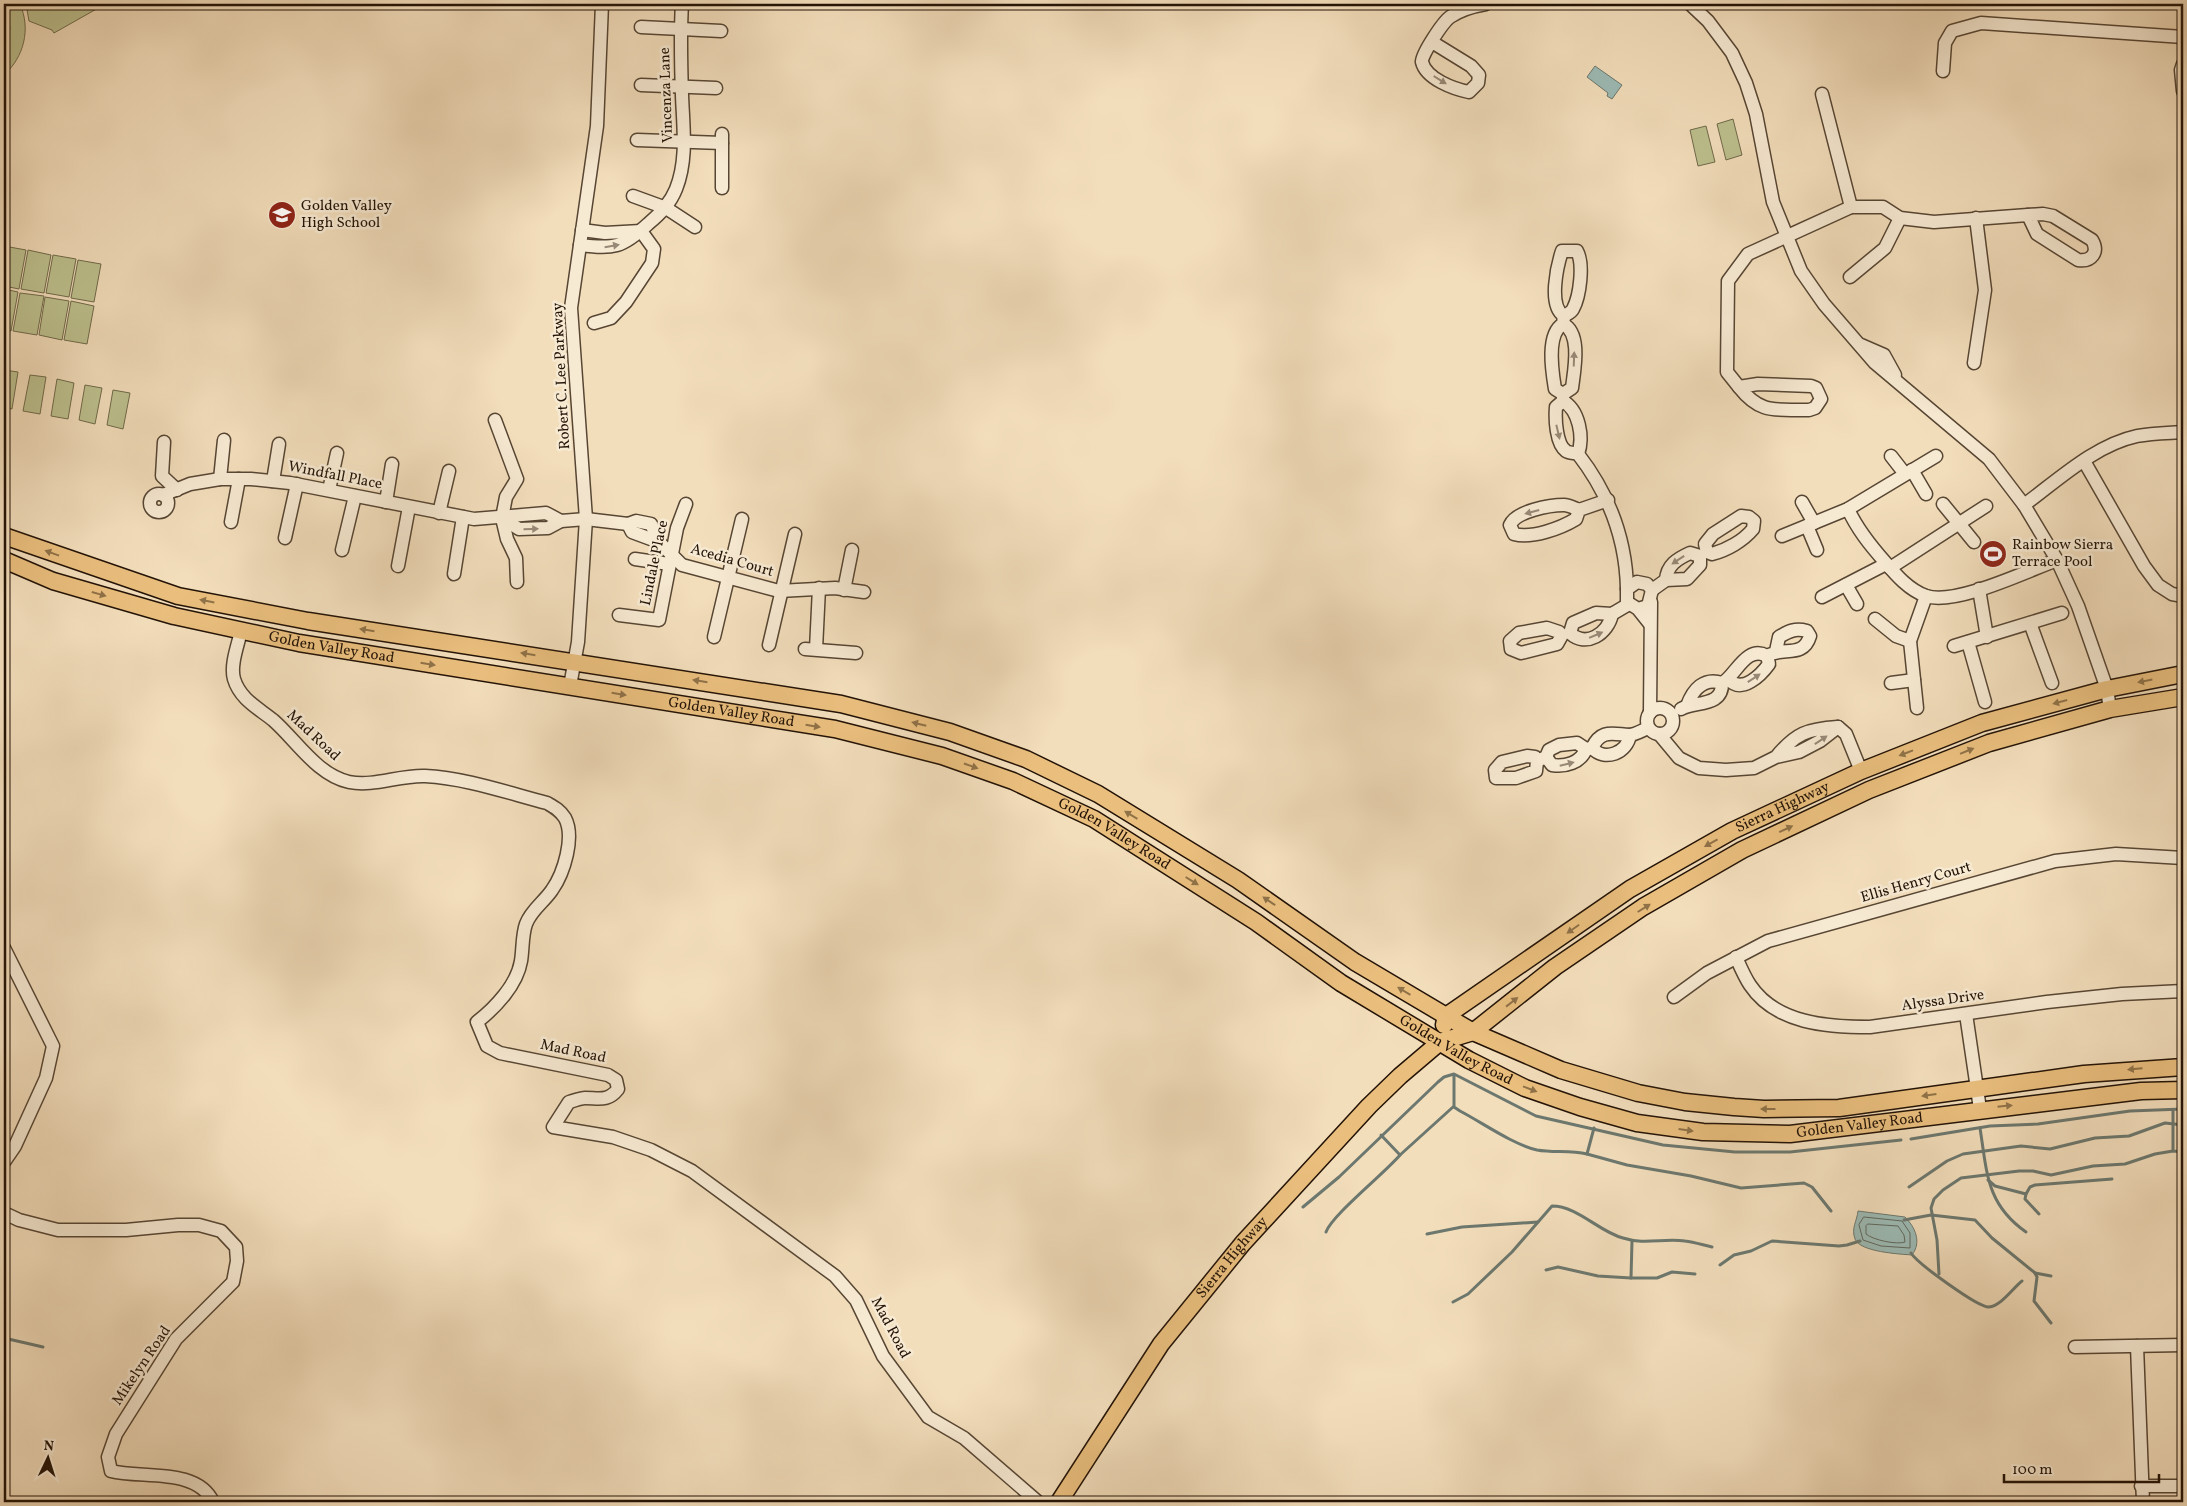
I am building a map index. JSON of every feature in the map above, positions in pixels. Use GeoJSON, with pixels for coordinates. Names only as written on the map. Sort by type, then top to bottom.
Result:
{"type":"FeatureCollection","features":[{"type":"Feature","properties":{"kind":"main road","name":"Golden Valley Road"},"geometry":{"type":"LineString","coordinates":[[4,536],[178,596],[308,621],[576,661],[841,704],[950,732],[1026,758],[1098,794],[1238,880],[1355,962],[1473,1032],[1561,1070],[1638,1093],[1695,1103],[1764,1109],[1838,1108],[2084,1074],[2183,1066]]}},
{"type":"Feature","properties":{"kind":"main road","name":"Golden Valley Road"},"geometry":{"type":"LineString","coordinates":[[4,560],[53,581],[174,616],[298,643],[835,729],[942,756],[1013,781],[1094,819],[1256,922],[1341,983],[1469,1060],[1534,1091],[1637,1122],[1703,1132],[1790,1134],[1980,1109],[2141,1091],[2183,1090]]}},
{"type":"Feature","properties":{"kind":"main road","name":"Sierra Highway"},"geometry":{"type":"LineString","coordinates":[[1446,1016],[1630,889],[1732,831],[1861,771],[1982,723],[2107,689],[2183,674]]}},
{"type":"Feature","properties":{"kind":"main road","name":"Sierra Highway"},"geometry":{"type":"LineString","coordinates":[[1059,1502],[1161,1344],[1243,1243],[1369,1106],[1400,1076],[1440,1042],[1473,1032],[1555,968],[1643,907],[1742,850],[1869,790],[1989,743],[2110,709],[2183,697]]}},
{"type":"Feature","properties":{"kind":"main road"},"geometry":{"type":"LineString","coordinates":[[1440,1042],[1446,1016]]}},
{"type":"Feature","properties":{"kind":"street","name":"Robert C. Lee Parkway"},"geometry":{"type":"LineString","coordinates":[[570,686],[576,661],[586,519],[571,308],[597,126],[602,4]]}},
{"type":"Feature","properties":{"kind":"street","name":"Vincenza Lane"},"geometry":{"type":"LineString","coordinates":[[580,246],[608,248],[620,246],[641,231],[666,208],[677,188],[685,141],[682,86],[682,4]]}},
{"type":"Feature","properties":{"kind":"street"},"geometry":{"type":"LineString","coordinates":[[1432,42],[1471,66],[1479,75],[1478,83],[1469,92],[1458,90],[1426,71],[1422,61],[1424,53],[1449,18],[1472,7],[1486,4]]}},
{"type":"Feature","properties":{"kind":"street"},"geometry":{"type":"LineString","coordinates":[[1690,4],[1708,21],[1732,53],[1746,83],[1756,114],[1773,202],[1801,271],[1824,304],[1857,343],[1884,356],[1900,383],[1989,459],[2024,505],[2057,560],[2078,606],[2107,689],[2110,709]]}},
{"type":"Feature","properties":{"kind":"street"},"geometry":{"type":"LineString","coordinates":[[1943,71],[1945,43],[1952,31],[1981,23],[2183,36]]}},
{"type":"Feature","properties":{"kind":"street"},"geometry":{"type":"LineString","coordinates":[[641,27],[721,31]]}},
{"type":"Feature","properties":{"kind":"street"},"geometry":{"type":"LineString","coordinates":[[2183,64],[2181,70],[2183,91]]}},
{"type":"Feature","properties":{"kind":"street"},"geometry":{"type":"LineString","coordinates":[[641,85],[716,88]]}},
{"type":"Feature","properties":{"kind":"street"},"geometry":{"type":"LineString","coordinates":[[1822,94],[1851,207]]}},
{"type":"Feature","properties":{"kind":"street"},"geometry":{"type":"LineString","coordinates":[[637,140],[685,141],[722,139],[722,188]]}},
{"type":"Feature","properties":{"kind":"street"},"geometry":{"type":"LineString","coordinates":[[633,196],[666,208],[696,227]]}},
{"type":"Feature","properties":{"kind":"street"},"geometry":{"type":"LineString","coordinates":[[1739,387],[1758,384],[1811,386],[1816,388],[1821,399],[1815,408],[1809,410],[1762,408],[1750,400],[1739,387],[1727,372],[1728,281],[1748,254],[1786,235],[1851,207],[1883,207],[1900,218],[1934,222],[1976,218],[2028,216],[2053,216],[2092,240],[2095,252],[2091,258],[2085,261],[2078,260],[2038,234],[2028,216]]}},
{"type":"Feature","properties":{"kind":"street"},"geometry":{"type":"LineString","coordinates":[[1850,277],[1885,248],[1900,218]]}},
{"type":"Feature","properties":{"kind":"street"},"geometry":{"type":"LineString","coordinates":[[1974,363],[1985,290],[1976,218]]}},
{"type":"Feature","properties":{"kind":"street"},"geometry":{"type":"LineString","coordinates":[[582,230],[605,234],[641,231],[654,249],[652,264],[643,279],[611,318],[594,323]]}},
{"type":"Feature","properties":{"kind":"street"},"geometry":{"type":"LineString","coordinates":[[1578,454],[1581,446],[1581,436],[1576,417],[1570,405],[1563,397],[1555,389],[1552,351],[1554,336],[1563,320],[1571,331],[1574,344],[1572,388],[1563,397],[1556,408],[1562,446],[1567,452],[1578,454],[1595,476],[1608,500],[1621,540],[1626,570],[1632,585]]}},
{"type":"Feature","properties":{"kind":"street"},"geometry":{"type":"LineString","coordinates":[[495,420],[517,479],[506,497],[502,518],[507,539],[516,558],[517,582]]}},
{"type":"Feature","properties":{"kind":"street"},"geometry":{"type":"LineString","coordinates":[[2024,505],[2084,461],[2110,446],[2135,437],[2183,432]]}},
{"type":"Feature","properties":{"kind":"street"},"geometry":{"type":"LineString","coordinates":[[220,480],[224,440]]}},
{"type":"Feature","properties":{"kind":"street"},"geometry":{"type":"LineString","coordinates":[[164,442],[162,476],[177,490]]}},
{"type":"Feature","properties":{"kind":"street"},"geometry":{"type":"LineString","coordinates":[[273,481],[280,444]]}},
{"type":"Feature","properties":{"kind":"street"},"geometry":{"type":"LineString","coordinates":[[329,490],[337,453]]}},
{"type":"Feature","properties":{"kind":"street"},"geometry":{"type":"LineString","coordinates":[[1891,456],[1908,472],[1926,494]]}},
{"type":"Feature","properties":{"kind":"street"},"geometry":{"type":"LineString","coordinates":[[1782,536],[1848,509],[1936,456]]}},
{"type":"Feature","properties":{"kind":"street"},"geometry":{"type":"LineString","coordinates":[[2084,461],[2144,566],[2158,585],[2172,594],[2183,596]]}},
{"type":"Feature","properties":{"kind":"street"},"geometry":{"type":"LineString","coordinates":[[386,502],[392,464]]}},
{"type":"Feature","properties":{"kind":"street"},"geometry":{"type":"LineString","coordinates":[[440,513],[449,471]]}},
{"type":"Feature","properties":{"kind":"street"},"geometry":{"type":"LineString","coordinates":[[231,522],[239,479]]}},
{"type":"Feature","properties":{"kind":"street","name":"Windfall Place"},"geometry":{"type":"LineString","coordinates":[[163,495],[190,484],[220,480],[273,481],[329,490],[463,518],[502,518]]}},
{"type":"Feature","properties":{"kind":"street"},"geometry":{"type":"LineString","coordinates":[[285,538],[297,484]]}},
{"type":"Feature","properties":{"kind":"street"},"geometry":{"type":"LineString","coordinates":[[342,550],[355,496]]}},
{"type":"Feature","properties":{"kind":"street"},"geometry":{"type":"LineString","coordinates":[[1579,510],[1576,520],[1534,533],[1514,534],[1510,525],[1512,520],[1521,515],[1556,506],[1566,505],[1579,510],[1608,500]]}},
{"type":"Feature","properties":{"kind":"street"},"geometry":{"type":"LineString","coordinates":[[1802,502],[1817,550]]}},
{"type":"Feature","properties":{"kind":"street","name":"Lindale Place"},"geometry":{"type":"LineString","coordinates":[[619,615],[660,620],[670,559],[677,528],[686,504]]}},
{"type":"Feature","properties":{"kind":"street"},"geometry":{"type":"LineString","coordinates":[[1943,504],[1958,525],[1974,542]]}},
{"type":"Feature","properties":{"kind":"street"},"geometry":{"type":"LineString","coordinates":[[1822,597],[1888,566],[1958,525],[1986,506]]}},
{"type":"Feature","properties":{"kind":"street"},"geometry":{"type":"LineString","coordinates":[[398,566],[409,507]]}},
{"type":"Feature","properties":{"kind":"street"},"geometry":{"type":"LineString","coordinates":[[1848,509],[1858,530],[1888,566],[1910,588],[1926,596],[1940,598],[1960,596],[2057,560]]}},
{"type":"Feature","properties":{"kind":"street"},"geometry":{"type":"LineString","coordinates":[[454,574],[463,518]]}},
{"type":"Feature","properties":{"kind":"street","name":"Acedia Court"},"geometry":{"type":"LineString","coordinates":[[502,518],[519,529],[548,528],[561,521],[586,519],[628,524],[632,532],[659,542],[670,559],[682,565],[726,578],[782,590],[819,588],[864,592]]}},
{"type":"Feature","properties":{"kind":"street"},"geometry":{"type":"LineString","coordinates":[[714,637],[726,578],[742,519]]}},
{"type":"Feature","properties":{"kind":"street"},"geometry":{"type":"LineString","coordinates":[[769,645],[795,534]]}},
{"type":"Feature","properties":{"kind":"street"},"geometry":{"type":"LineString","coordinates":[[844,590],[852,550]]}},
{"type":"Feature","properties":{"kind":"street"},"geometry":{"type":"LineString","coordinates":[[1612,614],[1606,630],[1599,635],[1581,639],[1566,634],[1574,623],[1596,613],[1612,614],[1634,607],[1648,606],[1651,596],[1666,580],[1668,570],[1674,563],[1690,553],[1704,554],[1700,566],[1687,579],[1666,580]]}},
{"type":"Feature","properties":{"kind":"street"},"geometry":{"type":"LineString","coordinates":[[635,559],[670,559]]}},
{"type":"Feature","properties":{"kind":"street"},"geometry":{"type":"LineString","coordinates":[[1650,624],[1625,594],[1632,585],[1647,584],[1651,596],[1651,686],[1650,712],[1648,717],[1679,758],[1699,768],[1726,770],[1754,768],[1776,757],[1799,752],[1820,741],[1838,727],[1846,734],[1861,771]]}},
{"type":"Feature","properties":{"kind":"street"},"geometry":{"type":"LineString","coordinates":[[1846,585],[1857,604]]}},
{"type":"Feature","properties":{"kind":"street"},"geometry":{"type":"LineString","coordinates":[[819,588],[811,649],[856,653]]}},
{"type":"Feature","properties":{"kind":"street"},"geometry":{"type":"LineString","coordinates":[[1979,589],[1988,637]]}},
{"type":"Feature","properties":{"kind":"street"},"geometry":{"type":"LineString","coordinates":[[1917,708],[1910,641],[1926,596]]}},
{"type":"Feature","properties":{"kind":"street"},"geometry":{"type":"LineString","coordinates":[[1954,646],[2062,613]]}},
{"type":"Feature","properties":{"kind":"street"},"geometry":{"type":"LineString","coordinates":[[1875,619],[1896,636],[1910,641]]}},
{"type":"Feature","properties":{"kind":"street"},"geometry":{"type":"LineString","coordinates":[[2030,622],[2052,684]]}},
{"type":"Feature","properties":{"kind":"street","name":"Mad Road"},"geometry":{"type":"LineString","coordinates":[[241,631],[233,671],[234,680],[244,696],[274,721],[297,746],[332,776],[349,782],[367,783],[404,777],[442,777],[547,803],[560,810],[568,830],[566,855],[561,873],[552,890],[533,911],[526,924],[520,964],[515,980],[489,1012],[476,1022],[487,1046],[500,1053],[608,1075],[616,1080],[618,1089],[613,1096],[603,1100],[584,1098],[569,1102],[553,1127],[613,1137],[650,1150],[692,1171],[836,1276],[856,1300],[883,1356],[928,1417],[964,1438],[1038,1502]]}},
{"type":"Feature","properties":{"kind":"street"},"geometry":{"type":"LineString","coordinates":[[1968,642],[1986,702]]}},
{"type":"Feature","properties":{"kind":"street"},"geometry":{"type":"LineString","coordinates":[[1650,712],[1655,709],[1668,711],[1698,705],[1718,697],[1726,681],[1740,663],[1751,656],[1772,653],[1769,664],[1753,680],[1742,685],[1726,681],[1713,680],[1700,686],[1687,706]]}},
{"type":"Feature","properties":{"kind":"street"},"geometry":{"type":"LineString","coordinates":[[1891,683],[1914,680]]}},
{"type":"Feature","properties":{"kind":"street"},"geometry":{"type":"LineString","coordinates":[[1630,735],[1629,743],[1625,749],[1612,755],[1604,755],[1589,749],[1578,743],[1567,743],[1549,750],[1542,759],[1552,765],[1568,765],[1582,757],[1589,749],[1597,738],[1601,736],[1612,732],[1630,735],[1659,730],[1674,723],[1651,686]]}},
{"type":"Feature","properties":{"kind":"street","name":"Ellis Henry Court"},"geometry":{"type":"LineString","coordinates":[[1674,997],[1736,957],[1768,941],[2055,861],[2116,854],[2183,858]]}},
{"type":"Feature","properties":{"kind":"street"},"geometry":{"type":"LineString","coordinates":[[4,948],[53,1046],[46,1078],[15,1146],[4,1162]]}},
{"type":"Feature","properties":{"kind":"street","name":"Alyssa Drive"},"geometry":{"type":"LineString","coordinates":[[1736,957],[1750,985],[1760,996],[1778,1009],[1814,1024],[1870,1027],[2122,994],[2183,991]]}},
{"type":"Feature","properties":{"kind":"street"},"geometry":{"type":"LineString","coordinates":[[1966,1014],[1980,1109]]}},
{"type":"Feature","properties":{"kind":"street","name":"Mikelyn Road"},"geometry":{"type":"LineString","coordinates":[[4,1213],[19,1220],[58,1230],[126,1230],[199,1225],[221,1231],[236,1248],[237,1261],[233,1282],[176,1339],[116,1434],[108,1457],[111,1471],[124,1474],[149,1474],[192,1481],[213,1502]]}},
{"type":"Feature","properties":{"kind":"street"},"geometry":{"type":"LineString","coordinates":[[2075,1347],[2183,1345]]}},
{"type":"Feature","properties":{"kind":"street"},"geometry":{"type":"LineString","coordinates":[[2137,1346],[2142,1502]]}},
{"type":"Feature","properties":{"kind":"street"},"geometry":{"type":"LineString","coordinates":[[2141,1486],[2183,1486]]}},
{"type":"Feature","properties":{"kind":"green space"},"geometry":{"type":"Polygon","coordinates":[[[4,4],[20,4],[25,23],[25,33],[21,51],[11,68],[4,75],[4,51],[10,28],[4,4]]]}},
{"type":"Feature","properties":{"kind":"green space"},"geometry":{"type":"Polygon","coordinates":[[[26,4],[98,4],[100,7],[54,33],[52,30],[29,21],[26,4]]]}},
{"type":"Feature","properties":{"kind":"green space"},"geometry":{"type":"Polygon","coordinates":[[[1733,119],[1742,155],[1726,160],[1717,124],[1733,119]]]}},
{"type":"Feature","properties":{"kind":"green space"},"geometry":{"type":"Polygon","coordinates":[[[1706,126],[1715,162],[1698,166],[1690,130],[1706,126]]]}},
{"type":"Feature","properties":{"kind":"green space"},"geometry":{"type":"Polygon","coordinates":[[[4,246],[26,250],[19,289],[4,286],[4,246]]]}},
{"type":"Feature","properties":{"kind":"green space"},"geometry":{"type":"Polygon","coordinates":[[[28,250],[51,255],[44,293],[21,289],[28,250]]]}},
{"type":"Feature","properties":{"kind":"green space"},"geometry":{"type":"Polygon","coordinates":[[[53,255],[76,259],[69,297],[46,293],[53,255]]]}},
{"type":"Feature","properties":{"kind":"green space"},"geometry":{"type":"Polygon","coordinates":[[[78,260],[101,264],[94,302],[71,298],[78,260]]]}},
{"type":"Feature","properties":{"kind":"green space"},"geometry":{"type":"Polygon","coordinates":[[[4,289],[18,292],[11,331],[4,329],[4,289]]]}},
{"type":"Feature","properties":{"kind":"green space"},"geometry":{"type":"Polygon","coordinates":[[[20,293],[44,296],[37,335],[13,331],[20,293]]]}},
{"type":"Feature","properties":{"kind":"green space"},"geometry":{"type":"Polygon","coordinates":[[[45,297],[69,301],[62,340],[39,335],[45,297]]]}},
{"type":"Feature","properties":{"kind":"green space"},"geometry":{"type":"Polygon","coordinates":[[[71,301],[94,306],[87,344],[64,340],[71,301]]]}},
{"type":"Feature","properties":{"kind":"green space"},"geometry":{"type":"Polygon","coordinates":[[[4,370],[18,372],[12,409],[4,407],[4,370]]]}},
{"type":"Feature","properties":{"kind":"green space"},"geometry":{"type":"Polygon","coordinates":[[[30,375],[46,377],[40,414],[23,411],[30,375]]]}},
{"type":"Feature","properties":{"kind":"green space"},"geometry":{"type":"Polygon","coordinates":[[[57,379],[74,383],[68,419],[51,416],[57,379]]]}},
{"type":"Feature","properties":{"kind":"green space"},"geometry":{"type":"Polygon","coordinates":[[[85,385],[102,388],[95,424],[79,420],[85,385]]]}},
{"type":"Feature","properties":{"kind":"green space"},"geometry":{"type":"Polygon","coordinates":[[[113,390],[130,393],[123,429],[107,425],[113,390]]]}},
{"type":"Feature","properties":{"kind":"water"},"geometry":{"type":"Polygon","coordinates":[[[1595,66],[1622,85],[1612,99],[1607,96],[1608,93],[1587,77],[1595,66]]]}},
{"type":"Feature","properties":{"kind":"water"},"geometry":{"type":"Polygon","coordinates":[[[1858,1211],[1905,1217],[1912,1225],[1917,1240],[1917,1245],[1912,1255],[1880,1252],[1858,1243],[1855,1239],[1854,1231],[1858,1211]]]}},
{"type":"Feature","properties":{"kind":"waterway"},"geometry":{"type":"LineString","coordinates":[[1303,1207],[1339,1177],[1438,1082],[1444,1077],[1454,1074],[1536,1116],[1663,1145],[1735,1152],[1790,1152],[1901,1140]]}},
{"type":"Feature","properties":{"kind":"waterway"},"geometry":{"type":"LineString","coordinates":[[1454,1075],[1454,1107],[1460,1111],[1527,1147],[1543,1151],[1587,1154]]}},
{"type":"Feature","properties":{"kind":"waterway"},"geometry":{"type":"LineString","coordinates":[[1400,1155],[1453,1107]]}},
{"type":"Feature","properties":{"kind":"waterway"},"geometry":{"type":"LineString","coordinates":[[1911,1139],[1990,1126],[2038,1124],[2130,1111],[2183,1109]]}},
{"type":"Feature","properties":{"kind":"waterway"},"geometry":{"type":"LineString","coordinates":[[2173,1110],[2173,1151],[2183,1152]]}},
{"type":"Feature","properties":{"kind":"waterway"},"geometry":{"type":"LineString","coordinates":[[1909,1187],[1947,1161],[1963,1154],[2021,1146],[2050,1149],[2095,1138],[2129,1136],[2165,1123],[2183,1125]]}},
{"type":"Feature","properties":{"kind":"waterway"},"geometry":{"type":"LineString","coordinates":[[1594,1128],[1587,1154],[1627,1165],[1691,1176],[1741,1188],[1804,1183],[1812,1187],[1831,1211]]}},
{"type":"Feature","properties":{"kind":"waterway"},"geometry":{"type":"LineString","coordinates":[[1980,1128],[1987,1173],[1996,1198],[2003,1210],[2026,1232]]}},
{"type":"Feature","properties":{"kind":"waterway"},"geometry":{"type":"LineString","coordinates":[[1326,1232],[1338,1215],[1400,1155],[1381,1135]]}},
{"type":"Feature","properties":{"kind":"waterway"},"geometry":{"type":"LineString","coordinates":[[1939,1274],[1937,1240],[1931,1208],[1934,1199],[1943,1190],[1961,1178],[2019,1171],[2033,1171],[2051,1175],[2093,1166],[2125,1164],[2155,1154],[2173,1151]]}},
{"type":"Feature","properties":{"kind":"waterway"},"geometry":{"type":"LineString","coordinates":[[1988,1180],[1995,1186],[2026,1194],[2030,1187],[2035,1185],[2112,1179]]}},
{"type":"Feature","properties":{"kind":"waterway"},"geometry":{"type":"LineString","coordinates":[[2026,1194],[2025,1199],[2039,1214]]}},
{"type":"Feature","properties":{"kind":"waterway"},"geometry":{"type":"LineString","coordinates":[[1453,1302],[1468,1294],[1512,1252],[1552,1206],[1571,1210],[1614,1235],[1631,1240],[1677,1240],[1712,1247]]}},
{"type":"Feature","properties":{"kind":"waterway"},"geometry":{"type":"LineString","coordinates":[[1904,1220],[1931,1215],[1975,1220],[1992,1238],[2035,1273],[2037,1277],[2034,1301],[2051,1323]]}},
{"type":"Feature","properties":{"kind":"waterway"},"geometry":{"type":"LineString","coordinates":[[1427,1234],[1462,1227],[1538,1222]]}},
{"type":"Feature","properties":{"kind":"waterway"},"geometry":{"type":"LineString","coordinates":[[1546,1270],[1558,1267],[1598,1276],[1631,1278],[1632,1241]]}},
{"type":"Feature","properties":{"kind":"waterway"},"geometry":{"type":"LineString","coordinates":[[1720,1265],[1734,1255],[1751,1251],[1772,1241],[1839,1246],[1860,1241]]}},
{"type":"Feature","properties":{"kind":"waterway"},"geometry":{"type":"LineString","coordinates":[[1911,1253],[1949,1285],[1974,1301],[1989,1307],[1998,1304],[2022,1281]]}},
{"type":"Feature","properties":{"kind":"waterway"},"geometry":{"type":"LineString","coordinates":[[1631,1278],[1657,1278],[1672,1272],[1695,1274]]}},
{"type":"Feature","properties":{"kind":"waterway"},"geometry":{"type":"LineString","coordinates":[[2035,1273],[2051,1276]]}},
{"type":"Feature","properties":{"kind":"waterway"},"geometry":{"type":"LineString","coordinates":[[4,1338],[43,1347]]}},
{"type":"Feature","properties":{"kind":"place","name":"Golden Valley High School"},"geometry":{"type":"Point","coordinates":[282,215]}},
{"type":"Feature","properties":{"kind":"place","name":"Rainbow Sierra Terrace Pool"},"geometry":{"type":"Point","coordinates":[1993,554]}}]}
